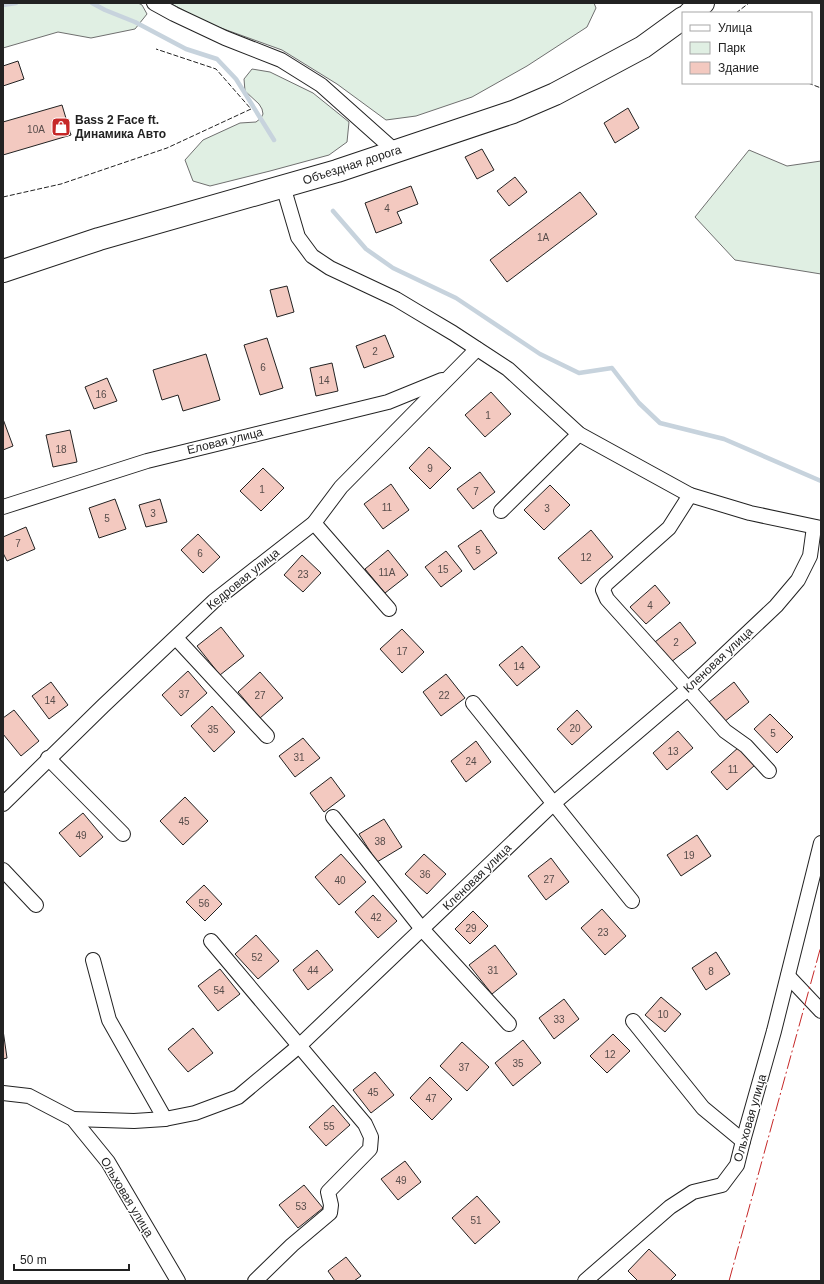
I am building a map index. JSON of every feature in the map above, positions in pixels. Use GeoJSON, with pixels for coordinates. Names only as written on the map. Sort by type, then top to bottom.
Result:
{"type":"FeatureCollection","features":[{"type":"Feature","properties":{"kind":"main road"},"geometry":{"type":"LineString","coordinates":[[691,12],[703,3]]}},
{"type":"Feature","properties":{"kind":"main road","name":"Объездная дорога"},"geometry":{"type":"LineString","coordinates":[[3,271],[98,239],[337,171],[513,112],[556,94],[643,47],[682,19]]}},
{"type":"Feature","properties":{"kind":"street"},"geometry":{"type":"LineString","coordinates":[[154,3],[225,38],[281,60],[321,85],[395,151]]}},
{"type":"Feature","properties":{"kind":"street"},"geometry":{"type":"LineString","coordinates":[[284,186],[298,237],[312,256],[330,268],[416,311],[508,369],[579,434],[690,495],[750,513],[817,528]]}},
{"type":"Feature","properties":{"kind":"street","name":"Кедровая улица"},"geometry":{"type":"LineString","coordinates":[[3,804],[102,706],[214,601],[314,523],[340,487],[477,349]]}},
{"type":"Feature","properties":{"kind":"street","name":"Еловая улица"},"geometry":{"type":"LineString","coordinates":[[3,507],[147,461],[388,402],[448,378]]}},
{"type":"Feature","properties":{"kind":"street"},"geometry":{"type":"LineString","coordinates":[[501,511],[579,434]]}},
{"type":"Feature","properties":{"kind":"street"},"geometry":{"type":"LineString","coordinates":[[690,495],[669,528],[606,584],[603,590],[607,599],[725,731],[746,746],[769,771]]}},
{"type":"Feature","properties":{"kind":"street"},"geometry":{"type":"LineString","coordinates":[[314,523],[389,608]]}},
{"type":"Feature","properties":{"kind":"street","name":"Кленовая улица"},"geometry":{"type":"LineString","coordinates":[[73,1119],[134,1121],[165,1119],[195,1113],[238,1097],[300,1046],[554,803],[688,689],[776,606],[798,580],[810,556],[817,528]]}},
{"type":"Feature","properties":{"kind":"street"},"geometry":{"type":"LineString","coordinates":[[176,638],[267,736]]}},
{"type":"Feature","properties":{"kind":"street"},"geometry":{"type":"LineString","coordinates":[[473,703],[632,901]]}},
{"type":"Feature","properties":{"kind":"street"},"geometry":{"type":"LineString","coordinates":[[48,758],[123,834]]}},
{"type":"Feature","properties":{"kind":"street"},"geometry":{"type":"LineString","coordinates":[[333,817],[422,929],[509,1024]]}},
{"type":"Feature","properties":{"kind":"street","name":"Ольховая улица"},"geometry":{"type":"LineString","coordinates":[[585,1281],[670,1207],[693,1192],[722,1185],[737,1165],[774,1031],[821,842]]}},
{"type":"Feature","properties":{"kind":"street"},"geometry":{"type":"LineString","coordinates":[[3,870],[36,905]]}},
{"type":"Feature","properties":{"kind":"street"},"geometry":{"type":"LineString","coordinates":[[211,941],[365,1124],[371,1137],[370,1148],[328,1192],[331,1205],[330,1213],[255,1281]]}},
{"type":"Feature","properties":{"kind":"street"},"geometry":{"type":"LineString","coordinates":[[93,960],[109,1020],[165,1119]]}},
{"type":"Feature","properties":{"kind":"street"},"geometry":{"type":"LineString","coordinates":[[788,976],[821,1011]]}},
{"type":"Feature","properties":{"kind":"street"},"geometry":{"type":"LineString","coordinates":[[633,1021],[703,1108],[743,1141]]}},
{"type":"Feature","properties":{"kind":"street","name":"Ольховая улица"},"geometry":{"type":"LineString","coordinates":[[3,1093],[29,1096],[73,1119],[108,1162],[178,1281]]}},
{"type":"Feature","properties":{"kind":"green space"},"geometry":{"type":"Polygon","coordinates":[[[3,3],[138,3],[142,5],[147,14],[135,29],[91,38],[58,32],[3,48],[3,3]]]}},
{"type":"Feature","properties":{"kind":"green space"},"geometry":{"type":"Polygon","coordinates":[[[170,3],[594,3],[596,8],[587,27],[527,66],[472,97],[416,116],[386,120],[337,84],[282,50],[207,23],[170,3]]]}},
{"type":"Feature","properties":{"kind":"green space"},"geometry":{"type":"Polygon","coordinates":[[[252,69],[270,72],[313,93],[349,122],[347,142],[329,155],[270,171],[210,186],[193,181],[185,160],[203,140],[240,123],[256,122],[261,118],[263,114],[262,109],[259,104],[245,91],[244,79],[252,69]]]}},
{"type":"Feature","properties":{"kind":"green space"},"geometry":{"type":"Polygon","coordinates":[[[749,150],[787,166],[821,161],[821,274],[735,260],[695,217],[749,150]]]}},
{"type":"Feature","properties":{"kind":"building"},"geometry":{"type":"Polygon","coordinates":[[[18,61],[24,79],[3,86],[3,66],[18,61]]]}},
{"type":"Feature","properties":{"kind":"building"},"geometry":{"type":"Polygon","coordinates":[[[62,105],[71,135],[3,155],[3,122],[62,105]]]}},
{"type":"Feature","properties":{"kind":"building"},"geometry":{"type":"Polygon","coordinates":[[[628,108],[639,128],[615,143],[604,123],[628,108]]]}},
{"type":"Feature","properties":{"kind":"building"},"geometry":{"type":"Polygon","coordinates":[[[482,149],[494,170],[477,179],[465,157],[482,149]]]}},
{"type":"Feature","properties":{"kind":"building"},"geometry":{"type":"Polygon","coordinates":[[[515,177],[527,192],[509,206],[497,191],[515,177]]]}},
{"type":"Feature","properties":{"kind":"building"},"geometry":{"type":"Polygon","coordinates":[[[411,186],[418,204],[397,212],[402,223],[376,233],[365,203],[411,186]]]}},
{"type":"Feature","properties":{"kind":"building"},"geometry":{"type":"Polygon","coordinates":[[[580,192],[597,214],[507,282],[490,260],[580,192]]]}},
{"type":"Feature","properties":{"kind":"building"},"geometry":{"type":"Polygon","coordinates":[[[287,286],[294,312],[277,317],[270,290],[287,286]]]}},
{"type":"Feature","properties":{"kind":"building"},"geometry":{"type":"Polygon","coordinates":[[[385,335],[394,357],[364,368],[356,346],[385,335]]]}},
{"type":"Feature","properties":{"kind":"building"},"geometry":{"type":"Polygon","coordinates":[[[267,338],[283,388],[260,395],[244,345],[267,338]]]}},
{"type":"Feature","properties":{"kind":"building"},"geometry":{"type":"Polygon","coordinates":[[[206,354],[220,400],[183,411],[178,395],[162,400],[153,370],[206,354]]]}},
{"type":"Feature","properties":{"kind":"building"},"geometry":{"type":"Polygon","coordinates":[[[332,363],[338,391],[316,396],[310,368],[332,363]]]}},
{"type":"Feature","properties":{"kind":"building"},"geometry":{"type":"Polygon","coordinates":[[[107,378],[117,401],[94,409],[85,387],[107,378]]]}},
{"type":"Feature","properties":{"kind":"building"},"geometry":{"type":"Polygon","coordinates":[[[491,392],[511,414],[485,437],[465,415],[491,392]]]}},
{"type":"Feature","properties":{"kind":"building"},"geometry":{"type":"Polygon","coordinates":[[[3,419],[13,446],[3,450],[3,419]]]}},
{"type":"Feature","properties":{"kind":"building"},"geometry":{"type":"Polygon","coordinates":[[[70,430],[77,462],[53,467],[46,435],[70,430]]]}},
{"type":"Feature","properties":{"kind":"building"},"geometry":{"type":"Polygon","coordinates":[[[429,447],[451,468],[430,489],[409,468],[429,447]]]}},
{"type":"Feature","properties":{"kind":"building"},"geometry":{"type":"Polygon","coordinates":[[[263,468],[284,488],[261,511],[240,491],[263,468]]]}},
{"type":"Feature","properties":{"kind":"building"},"geometry":{"type":"Polygon","coordinates":[[[480,472],[495,492],[473,509],[457,489],[480,472]]]}},
{"type":"Feature","properties":{"kind":"building"},"geometry":{"type":"Polygon","coordinates":[[[391,484],[409,510],[383,529],[364,504],[391,484]]]}},
{"type":"Feature","properties":{"kind":"building"},"geometry":{"type":"Polygon","coordinates":[[[550,485],[570,505],[544,530],[524,510],[550,485]]]}},
{"type":"Feature","properties":{"kind":"building"},"geometry":{"type":"Polygon","coordinates":[[[115,499],[126,529],[99,538],[89,508],[115,499]]]}},
{"type":"Feature","properties":{"kind":"building"},"geometry":{"type":"Polygon","coordinates":[[[160,499],[167,522],[146,527],[139,505],[160,499]]]}},
{"type":"Feature","properties":{"kind":"building"},"geometry":{"type":"Polygon","coordinates":[[[26,527],[35,549],[7,561],[3,553],[3,537],[26,527]]]}},
{"type":"Feature","properties":{"kind":"building"},"geometry":{"type":"Polygon","coordinates":[[[481,530],[497,553],[474,570],[458,546],[481,530]]]}},
{"type":"Feature","properties":{"kind":"building"},"geometry":{"type":"Polygon","coordinates":[[[591,530],[613,557],[581,584],[558,558],[591,530]]]}},
{"type":"Feature","properties":{"kind":"building"},"geometry":{"type":"Polygon","coordinates":[[[198,534],[220,557],[203,573],[181,550],[198,534]]]}},
{"type":"Feature","properties":{"kind":"building"},"geometry":{"type":"Polygon","coordinates":[[[388,550],[408,575],[385,593],[365,569],[388,550]]]}},
{"type":"Feature","properties":{"kind":"building"},"geometry":{"type":"Polygon","coordinates":[[[446,551],[462,571],[441,587],[425,567],[446,551]]]}},
{"type":"Feature","properties":{"kind":"building"},"geometry":{"type":"Polygon","coordinates":[[[302,555],[321,573],[303,592],[284,575],[302,555]]]}},
{"type":"Feature","properties":{"kind":"building"},"geometry":{"type":"Polygon","coordinates":[[[655,585],[670,603],[646,624],[630,607],[655,585]]]}},
{"type":"Feature","properties":{"kind":"building"},"geometry":{"type":"Polygon","coordinates":[[[680,622],[696,643],[671,662],[655,642],[680,622]]]}},
{"type":"Feature","properties":{"kind":"building"},"geometry":{"type":"Polygon","coordinates":[[[221,627],[244,656],[220,675],[197,646],[221,627]]]}},
{"type":"Feature","properties":{"kind":"building"},"geometry":{"type":"Polygon","coordinates":[[[402,629],[424,652],[402,673],[380,649],[402,629]]]}},
{"type":"Feature","properties":{"kind":"building"},"geometry":{"type":"Polygon","coordinates":[[[522,646],[540,667],[517,686],[499,665],[522,646]]]}},
{"type":"Feature","properties":{"kind":"building"},"geometry":{"type":"Polygon","coordinates":[[[188,671],[207,693],[181,716],[162,695],[188,671]]]}},
{"type":"Feature","properties":{"kind":"building"},"geometry":{"type":"Polygon","coordinates":[[[260,672],[283,698],[260,718],[238,692],[260,672]]]}},
{"type":"Feature","properties":{"kind":"building"},"geometry":{"type":"Polygon","coordinates":[[[446,674],[465,698],[441,716],[423,692],[446,674]]]}},
{"type":"Feature","properties":{"kind":"building"},"geometry":{"type":"Polygon","coordinates":[[[51,682],[68,705],[49,719],[32,696],[51,682]]]}},
{"type":"Feature","properties":{"kind":"building"},"geometry":{"type":"Polygon","coordinates":[[[734,682],[749,702],[724,722],[709,702],[734,682]]]}},
{"type":"Feature","properties":{"kind":"building"},"geometry":{"type":"Polygon","coordinates":[[[212,706],[235,732],[214,752],[191,726],[212,706]]]}},
{"type":"Feature","properties":{"kind":"building"},"geometry":{"type":"Polygon","coordinates":[[[14,710],[39,741],[21,756],[3,734],[3,718],[14,710]]]}},
{"type":"Feature","properties":{"kind":"building"},"geometry":{"type":"Polygon","coordinates":[[[577,710],[592,727],[572,745],[557,729],[577,710]]]}},
{"type":"Feature","properties":{"kind":"building"},"geometry":{"type":"Polygon","coordinates":[[[770,714],[793,737],[777,753],[754,729],[770,714]]]}},
{"type":"Feature","properties":{"kind":"building"},"geometry":{"type":"Polygon","coordinates":[[[678,731],[693,748],[667,770],[653,753],[678,731]]]}},
{"type":"Feature","properties":{"kind":"building"},"geometry":{"type":"Polygon","coordinates":[[[303,738],[320,758],[295,777],[279,756],[303,738]]]}},
{"type":"Feature","properties":{"kind":"building"},"geometry":{"type":"Polygon","coordinates":[[[476,741],[491,762],[466,782],[451,761],[476,741]]]}},
{"type":"Feature","properties":{"kind":"building"},"geometry":{"type":"Polygon","coordinates":[[[739,747],[755,765],[727,790],[711,772],[739,747]]]}},
{"type":"Feature","properties":{"kind":"building"},"geometry":{"type":"Polygon","coordinates":[[[331,777],[345,796],[324,812],[310,793],[331,777]]]}},
{"type":"Feature","properties":{"kind":"building"},"geometry":{"type":"Polygon","coordinates":[[[185,797],[208,821],[183,845],[160,821],[185,797]]]}},
{"type":"Feature","properties":{"kind":"building"},"geometry":{"type":"Polygon","coordinates":[[[83,813],[103,837],[80,857],[59,833],[83,813]]]}},
{"type":"Feature","properties":{"kind":"building"},"geometry":{"type":"Polygon","coordinates":[[[384,819],[402,847],[377,862],[359,834],[384,819]]]}},
{"type":"Feature","properties":{"kind":"building"},"geometry":{"type":"Polygon","coordinates":[[[697,835],[711,856],[681,876],[667,855],[697,835]]]}},
{"type":"Feature","properties":{"kind":"building"},"geometry":{"type":"Polygon","coordinates":[[[341,854],[366,882],[339,905],[315,877],[341,854]]]}},
{"type":"Feature","properties":{"kind":"building"},"geometry":{"type":"Polygon","coordinates":[[[424,854],[446,874],[427,894],[405,874],[424,854]]]}},
{"type":"Feature","properties":{"kind":"building"},"geometry":{"type":"Polygon","coordinates":[[[551,858],[569,882],[546,900],[528,876],[551,858]]]}},
{"type":"Feature","properties":{"kind":"building"},"geometry":{"type":"Polygon","coordinates":[[[204,885],[222,904],[205,921],[186,902],[204,885]]]}},
{"type":"Feature","properties":{"kind":"building"},"geometry":{"type":"Polygon","coordinates":[[[373,895],[397,921],[378,938],[355,912],[373,895]]]}},
{"type":"Feature","properties":{"kind":"building"},"geometry":{"type":"Polygon","coordinates":[[[602,909],[626,936],[605,955],[581,928],[602,909]]]}},
{"type":"Feature","properties":{"kind":"building"},"geometry":{"type":"Polygon","coordinates":[[[473,911],[488,926],[470,944],[455,929],[473,911]]]}},
{"type":"Feature","properties":{"kind":"building"},"geometry":{"type":"Polygon","coordinates":[[[256,935],[279,961],[258,979],[235,954],[256,935]]]}},
{"type":"Feature","properties":{"kind":"building"},"geometry":{"type":"Polygon","coordinates":[[[495,945],[517,974],[492,994],[469,965],[495,945]]]}},
{"type":"Feature","properties":{"kind":"building"},"geometry":{"type":"Polygon","coordinates":[[[317,950],[333,970],[308,990],[293,970],[317,950]]]}},
{"type":"Feature","properties":{"kind":"building"},"geometry":{"type":"Polygon","coordinates":[[[716,952],[730,974],[706,990],[692,968],[716,952]]]}},
{"type":"Feature","properties":{"kind":"building"},"geometry":{"type":"Polygon","coordinates":[[[220,969],[240,994],[218,1011],[198,986],[220,969]]]}},
{"type":"Feature","properties":{"kind":"building"},"geometry":{"type":"Polygon","coordinates":[[[661,997],[681,1014],[665,1032],[645,1015],[661,997]]]}},
{"type":"Feature","properties":{"kind":"building"},"geometry":{"type":"Polygon","coordinates":[[[564,999],[579,1019],[554,1039],[539,1018],[564,999]]]}},
{"type":"Feature","properties":{"kind":"building"},"geometry":{"type":"Polygon","coordinates":[[[193,1028],[213,1053],[188,1072],[168,1049],[193,1028]]]}},
{"type":"Feature","properties":{"kind":"building"},"geometry":{"type":"Polygon","coordinates":[[[3,1030],[7,1058],[3,1059],[3,1030]]]}},
{"type":"Feature","properties":{"kind":"building"},"geometry":{"type":"Polygon","coordinates":[[[613,1034],[630,1051],[607,1073],[590,1056],[613,1034]]]}},
{"type":"Feature","properties":{"kind":"building"},"geometry":{"type":"Polygon","coordinates":[[[523,1040],[541,1063],[513,1086],[495,1063],[523,1040]]]}},
{"type":"Feature","properties":{"kind":"building"},"geometry":{"type":"Polygon","coordinates":[[[462,1042],[489,1067],[467,1091],[440,1066],[462,1042]]]}},
{"type":"Feature","properties":{"kind":"building"},"geometry":{"type":"Polygon","coordinates":[[[375,1072],[394,1095],[371,1113],[353,1090],[375,1072]]]}},
{"type":"Feature","properties":{"kind":"building"},"geometry":{"type":"Polygon","coordinates":[[[430,1077],[452,1099],[432,1120],[410,1098],[430,1077]]]}},
{"type":"Feature","properties":{"kind":"building"},"geometry":{"type":"Polygon","coordinates":[[[333,1105],[350,1125],[326,1146],[309,1127],[333,1105]]]}},
{"type":"Feature","properties":{"kind":"building"},"geometry":{"type":"Polygon","coordinates":[[[405,1161],[421,1182],[398,1200],[381,1179],[405,1161]]]}},
{"type":"Feature","properties":{"kind":"building"},"geometry":{"type":"Polygon","coordinates":[[[304,1185],[323,1208],[298,1228],[279,1205],[304,1185]]]}},
{"type":"Feature","properties":{"kind":"building"},"geometry":{"type":"Polygon","coordinates":[[[477,1196],[500,1222],[475,1244],[452,1218],[477,1196]]]}},
{"type":"Feature","properties":{"kind":"building"},"geometry":{"type":"Polygon","coordinates":[[[649,1249],[676,1275],[670,1281],[638,1281],[628,1271],[649,1249]]]}},
{"type":"Feature","properties":{"kind":"building"},"geometry":{"type":"Polygon","coordinates":[[[346,1257],[361,1276],[354,1281],[335,1281],[328,1271],[346,1257]]]}},
{"type":"Feature","properties":{"kind":"waterway"},"geometry":{"type":"LineString","coordinates":[[3,5],[16,3]]}},
{"type":"Feature","properties":{"kind":"waterway"},"geometry":{"type":"LineString","coordinates":[[92,3],[135,22],[186,49],[217,59],[236,79],[274,140]]}},
{"type":"Feature","properties":{"kind":"waterway"},"geometry":{"type":"LineString","coordinates":[[333,211],[366,249],[393,268],[456,298],[540,354],[579,373],[612,368],[639,403],[660,423],[724,439],[821,481]]}},
{"type":"Feature","properties":{"kind":"fence"},"geometry":{"type":"LineString","coordinates":[[737,12],[749,3]]}},
{"type":"Feature","properties":{"kind":"fence"},"geometry":{"type":"LineString","coordinates":[[3,197],[61,184],[167,148],[251,109],[216,69],[156,49]]}},
{"type":"Feature","properties":{"kind":"fence"},"geometry":{"type":"LineString","coordinates":[[811,84],[821,88]]}},
{"type":"Feature","properties":{"kind":"power"},"geometry":{"type":"LineString","coordinates":[[729,1281],[821,946]]}},
{"type":"Feature","properties":{"kind":"place","name":"Bass 2 Face ft. Динамика Авто"},"geometry":{"type":"Point","coordinates":[61,127]}}]}
